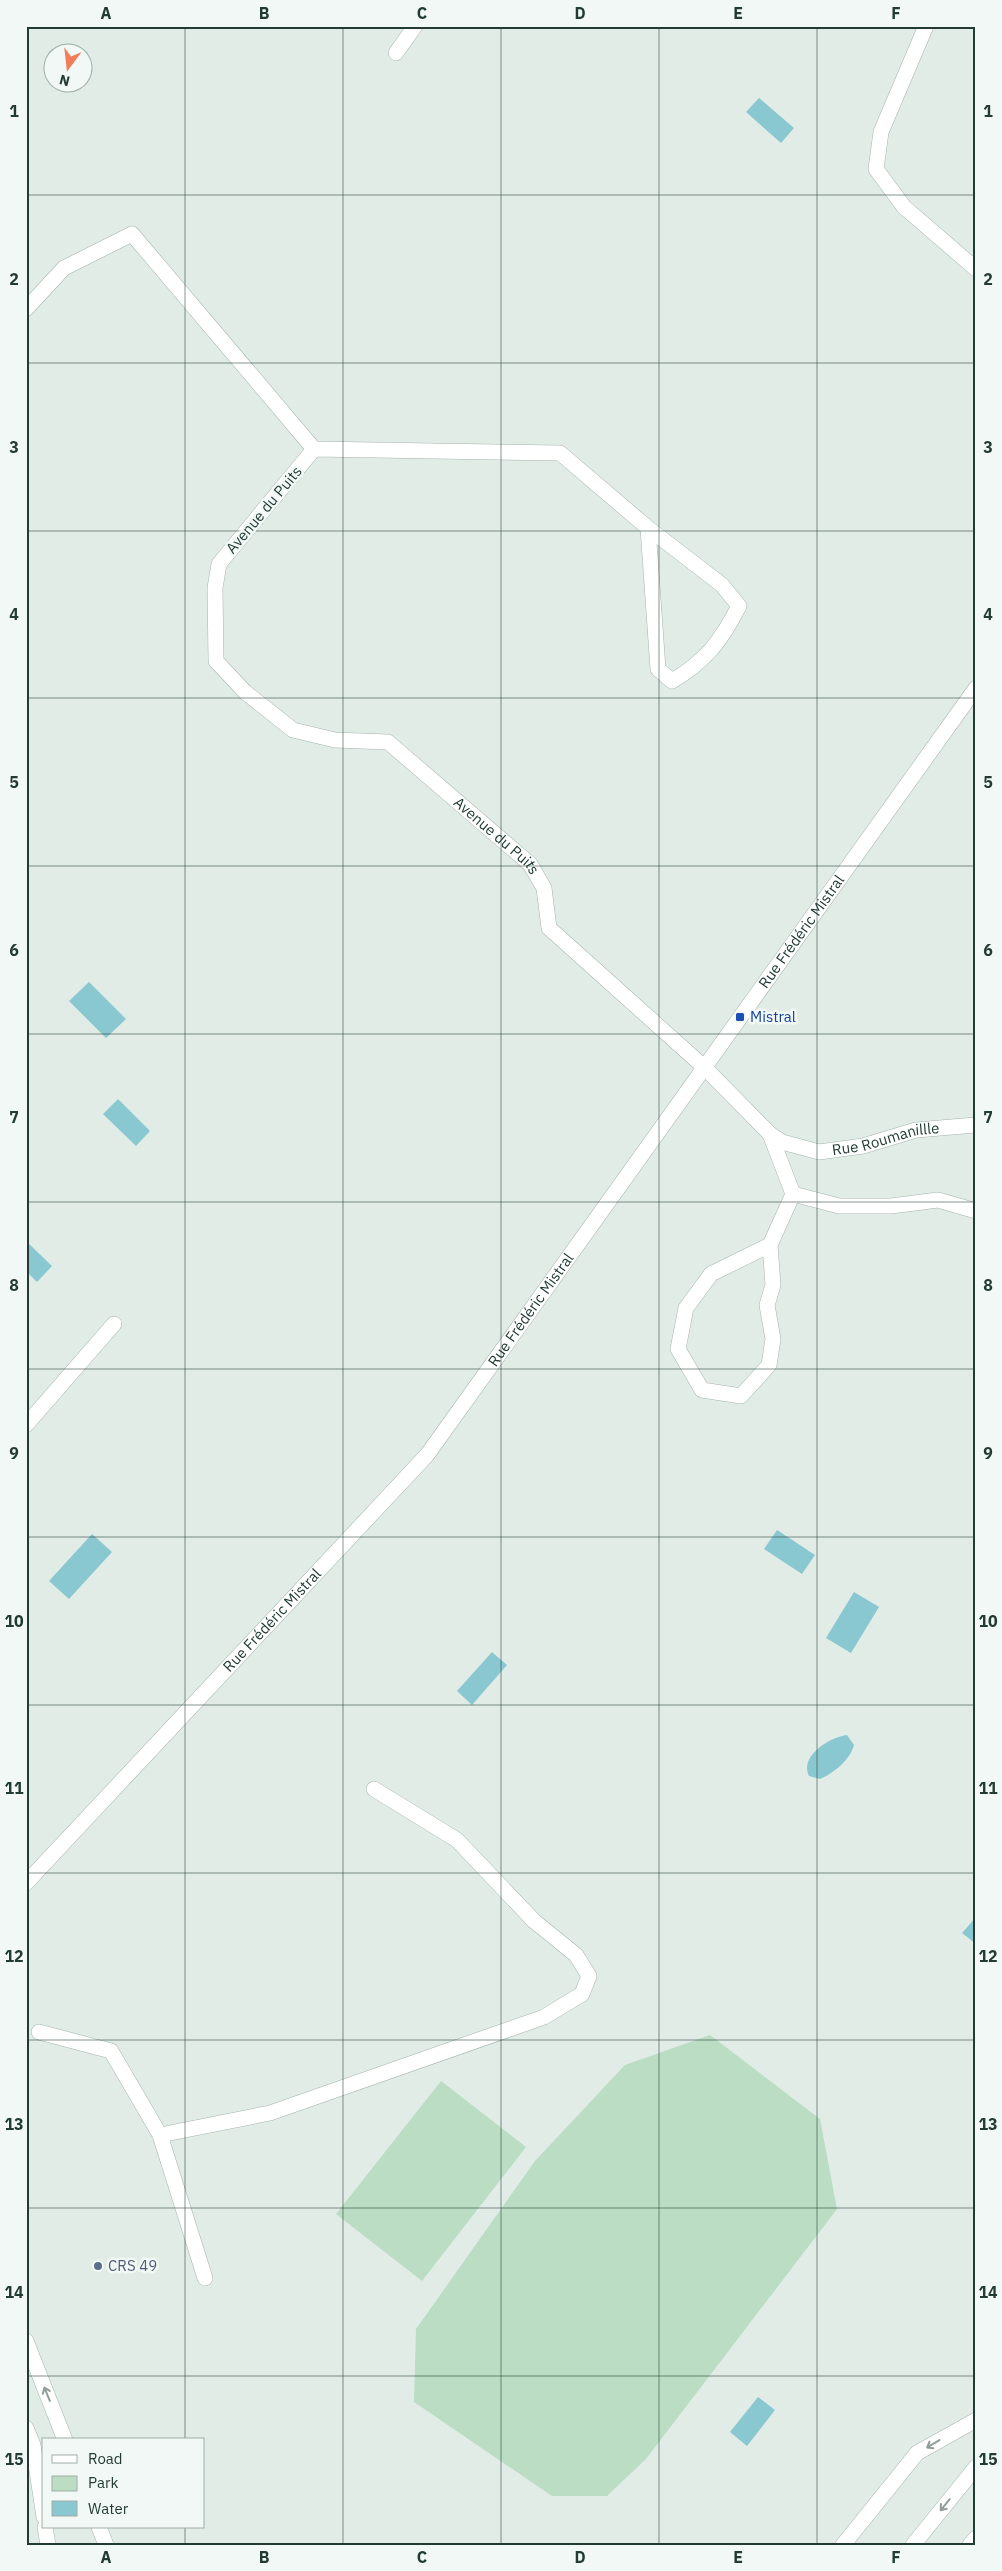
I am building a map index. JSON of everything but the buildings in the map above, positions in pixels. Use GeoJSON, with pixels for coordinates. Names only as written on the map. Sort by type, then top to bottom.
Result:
{"type":"FeatureCollection","features":[{"type":"Feature","properties":{"kind":"street"},"geometry":{"type":"LineString","coordinates":[[396,53],[416,26]]}},
{"type":"Feature","properties":{"kind":"street"},"geometry":{"type":"LineString","coordinates":[[926,26],[881,132],[876,169],[904,207],[976,269]]}},
{"type":"Feature","properties":{"kind":"street"},"geometry":{"type":"LineString","coordinates":[[26,309],[64,268],[132,234],[314,449],[560,453],[648,528],[722,585],[738,606],[725,633],[696,667],[672,681],[658,668],[648,528]]}},
{"type":"Feature","properties":{"kind":"street","name":"Avenue du Puits"},"geometry":{"type":"LineString","coordinates":[[314,449],[219,564],[215,588],[214,620],[216,661],[245,692],[293,730],[335,740],[388,742],[530,864],[544,888],[549,928],[704,1068],[770,1134]]}},
{"type":"Feature","properties":{"kind":"street","name":"Rue Frédéric Mistral"},"geometry":{"type":"LineString","coordinates":[[26,1883],[427,1455],[976,688]]}},
{"type":"Feature","properties":{"kind":"street","name":"Rue Roumanillle"},"geometry":{"type":"LineString","coordinates":[[770,1134],[782,1142],[819,1152],[863,1146],[916,1130],[976,1125]]}},
{"type":"Feature","properties":{"kind":"street"},"geometry":{"type":"LineString","coordinates":[[770,1134],[794,1194],[770,1245],[773,1285],[767,1305],[773,1339],[769,1365],[741,1396],[702,1390],[678,1349],[686,1308],[711,1274],[770,1245]]}},
{"type":"Feature","properties":{"kind":"street"},"geometry":{"type":"LineString","coordinates":[[794,1194],[839,1206],[890,1206],[938,1200],[976,1211]]}},
{"type":"Feature","properties":{"kind":"street"},"geometry":{"type":"LineString","coordinates":[[26,1425],[114,1324]]}},
{"type":"Feature","properties":{"kind":"street"},"geometry":{"type":"LineString","coordinates":[[160,2135],[270,2113],[544,2017],[582,1994],[589,1976],[576,1955],[534,1921],[457,1840],[374,1789]]}},
{"type":"Feature","properties":{"kind":"street"},"geometry":{"type":"LineString","coordinates":[[39,2032],[111,2050],[160,2135],[205,2278]]}},
{"type":"Feature","properties":{"kind":"street"},"geometry":{"type":"LineString","coordinates":[[26,2341],[64,2438]]}},
{"type":"Feature","properties":{"kind":"street"},"geometry":{"type":"LineString","coordinates":[[843,2545],[917,2453],[976,2420]]}},
{"type":"Feature","properties":{"kind":"street"},"geometry":{"type":"LineString","coordinates":[[26,2428],[33,2445],[42,2504]]}},
{"type":"Feature","properties":{"kind":"street"},"geometry":{"type":"LineString","coordinates":[[912,2545],[976,2467]]}},
{"type":"Feature","properties":{"kind":"street"},"geometry":{"type":"LineString","coordinates":[[45,2528],[48,2545]]}},
{"type":"Feature","properties":{"kind":"street"},"geometry":{"type":"LineString","coordinates":[[99,2528],[106,2545]]}},
{"type":"Feature","properties":{"kind":"street"},"geometry":{"type":"LineString","coordinates":[[970,2545],[976,2538]]}},
{"type":"Feature","properties":{"kind":"green space"},"geometry":{"type":"Polygon","coordinates":[[[710,2035],[820,2119],[837,2209],[646,2459],[607,2496],[552,2496],[414,2402],[416,2329],[535,2161],[625,2065],[710,2035]]]}},
{"type":"Feature","properties":{"kind":"green space"},"geometry":{"type":"Polygon","coordinates":[[[441,2081],[526,2147],[422,2281],[336,2214],[441,2081]]]}},
{"type":"Feature","properties":{"kind":"water"},"geometry":{"type":"Polygon","coordinates":[[[759,98],[794,128],[781,143],[746,112],[759,98]]]}},
{"type":"Feature","properties":{"kind":"water"},"geometry":{"type":"Polygon","coordinates":[[[89,982],[126,1019],[106,1038],[69,1001],[89,982]]]}},
{"type":"Feature","properties":{"kind":"water"},"geometry":{"type":"Polygon","coordinates":[[[118,1099],[150,1131],[136,1146],[103,1114],[118,1099]]]}},
{"type":"Feature","properties":{"kind":"water"},"geometry":{"type":"Polygon","coordinates":[[[26,1241],[52,1266],[37,1282],[26,1271],[26,1241]]]}},
{"type":"Feature","properties":{"kind":"water"},"geometry":{"type":"Polygon","coordinates":[[[777,1530],[815,1555],[802,1574],[764,1549],[777,1530]]]}},
{"type":"Feature","properties":{"kind":"water"},"geometry":{"type":"Polygon","coordinates":[[[92,1534],[112,1552],[69,1599],[49,1581],[92,1534]]]}},
{"type":"Feature","properties":{"kind":"water"},"geometry":{"type":"Polygon","coordinates":[[[854,1592],[879,1607],[851,1653],[826,1638],[854,1592]]]}},
{"type":"Feature","properties":{"kind":"water"},"geometry":{"type":"Polygon","coordinates":[[[492,1652],[507,1665],[472,1705],[457,1691],[492,1652]]]}},
{"type":"Feature","properties":{"kind":"water"},"geometry":{"type":"Polygon","coordinates":[[[847,1735],[854,1745],[845,1761],[836,1770],[820,1779],[809,1776],[807,1769],[808,1761],[812,1755],[832,1739],[847,1735]]]}},
{"type":"Feature","properties":{"kind":"water"},"geometry":{"type":"Polygon","coordinates":[[[976,1917],[976,1944],[962,1933],[976,1917]]]}},
{"type":"Feature","properties":{"kind":"water"},"geometry":{"type":"Polygon","coordinates":[[[758,2397],[775,2410],[747,2446],[730,2432],[758,2397]]]}},
{"type":"Feature","properties":{"kind":"place","name":"Mistral"},"geometry":{"type":"Point","coordinates":[740,1017]}},
{"type":"Feature","properties":{"kind":"place","name":"CRS 49"},"geometry":{"type":"Point","coordinates":[98,2266]}}]}
